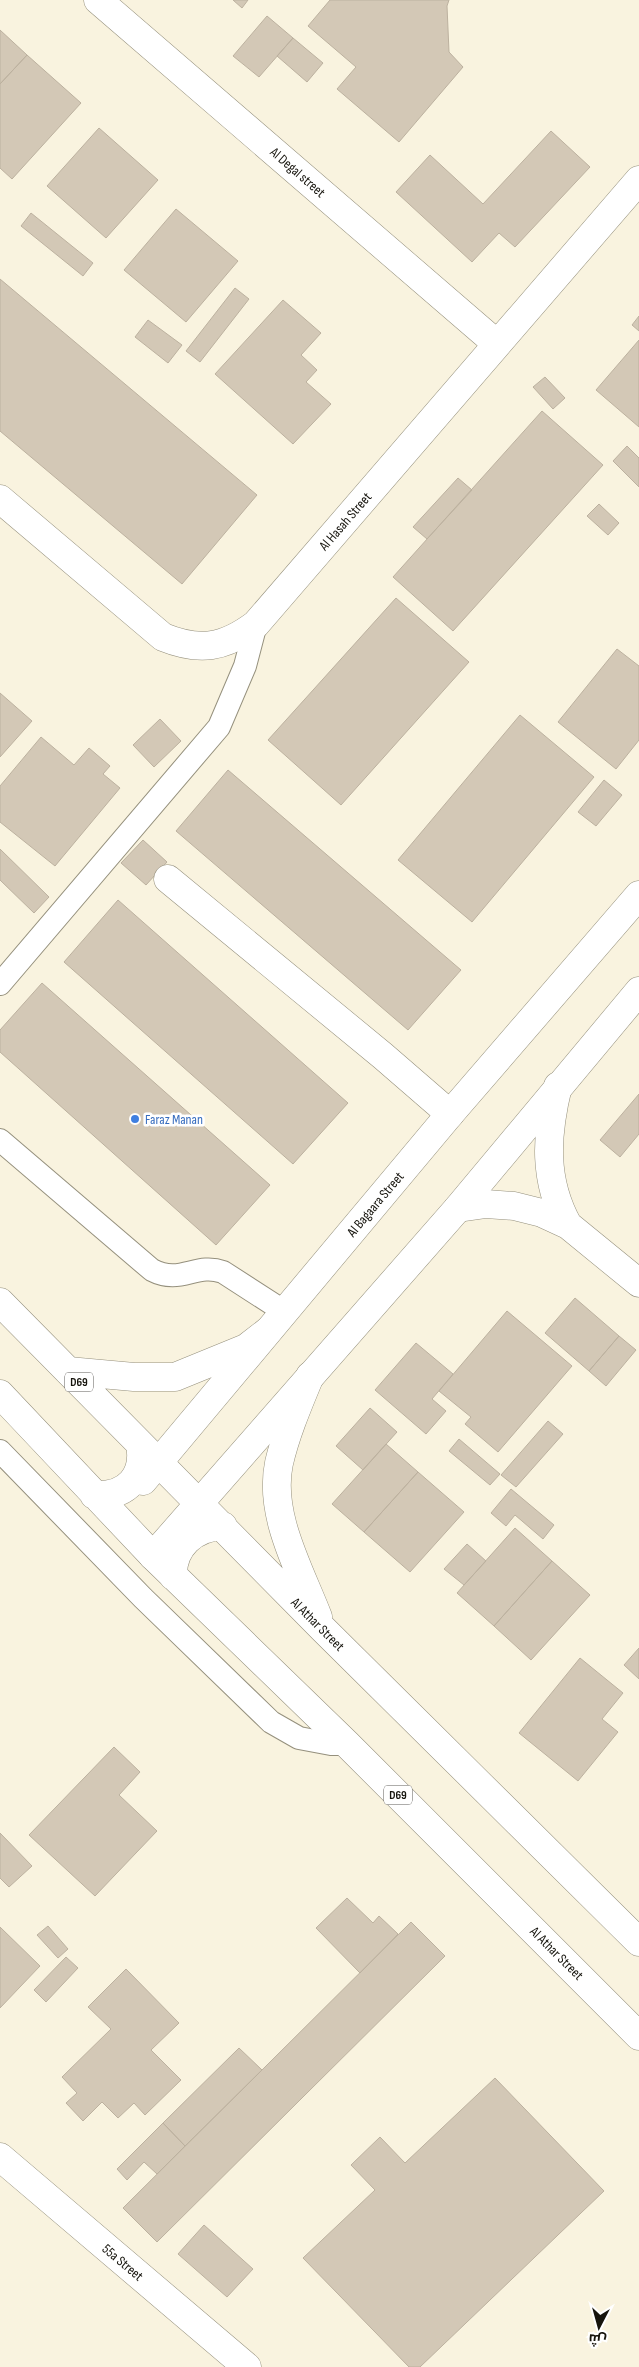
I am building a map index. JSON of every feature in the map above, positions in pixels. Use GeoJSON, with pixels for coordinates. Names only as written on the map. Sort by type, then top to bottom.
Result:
{"type":"FeatureCollection","features":[{"type":"Feature","properties":{"kind":"street","name":"Al Degal street"},"geometry":{"type":"LineString","coordinates":[[98,0],[497,344]]}},
{"type":"Feature","properties":{"kind":"street","name":"Al Hasah Street"},"geometry":{"type":"LineString","coordinates":[[0,499],[163,638],[195,646],[211,646],[228,642],[256,624],[639,180]]}},
{"type":"Feature","properties":{"kind":"street"},"geometry":{"type":"LineString","coordinates":[[168,879],[383,1056],[450,1114]]}},
{"type":"Feature","properties":{"kind":"street","name":"Al Bagaara Street"},"geometry":{"type":"LineString","coordinates":[[114,1515],[150,1453],[277,1322],[450,1114],[639,895]]}},
{"type":"Feature","properties":{"kind":"street"},"geometry":{"type":"LineString","coordinates":[[153,1556],[458,1208],[558,1086],[639,992]]}},
{"type":"Feature","properties":{"kind":"street"},"geometry":{"type":"LineString","coordinates":[[558,1086],[551,1114],[548,1161],[551,1185],[558,1207],[568,1225]]}},
{"type":"Feature","properties":{"kind":"street"},"geometry":{"type":"LineString","coordinates":[[458,1208],[486,1204],[514,1206],[542,1214],[568,1225],[639,1283]]}},
{"type":"Feature","properties":{"kind":"street","name":"Al Athar Street"},"geometry":{"type":"LineString","coordinates":[[0,1302],[324,1630],[639,1942]]}},
{"type":"Feature","properties":{"kind":"street"},"geometry":{"type":"LineString","coordinates":[[68,1371],[134,1377],[175,1377],[246,1348],[277,1322]]}},
{"type":"Feature","properties":{"kind":"street"},"geometry":{"type":"LineString","coordinates":[[310,1376],[288,1431],[278,1465],[278,1499],[283,1529],[324,1630]]}},
{"type":"Feature","properties":{"kind":"street","name":"Al Athar Street"},"geometry":{"type":"LineString","coordinates":[[0,1394],[153,1556],[347,1744],[639,2036]]}},
{"type":"Feature","properties":{"kind":"street"},"geometry":{"type":"LineString","coordinates":[[94,1495],[115,1493],[124,1489],[132,1482],[150,1453]]}},
{"type":"Feature","properties":{"kind":"street"},"geometry":{"type":"LineString","coordinates":[[173,1576],[175,1558],[184,1543],[197,1532],[222,1526]]}},
{"type":"Feature","properties":{"kind":"street","name":"55a Street"},"geometry":{"type":"LineString","coordinates":[[0,2158],[247,2367]]}},
{"type":"Feature","properties":{"kind":"lane"},"geometry":{"type":"LineString","coordinates":[[0,984],[219,727],[245,666],[256,624]]}},
{"type":"Feature","properties":{"kind":"lane"},"geometry":{"type":"LineString","coordinates":[[0,1140],[152,1270],[172,1277],[214,1268],[223,1272],[277,1322]]}},
{"type":"Feature","properties":{"kind":"lane"},"geometry":{"type":"LineString","coordinates":[[0,1451],[137,1591],[271,1722],[299,1738],[331,1744],[347,1744]]}},
{"type":"Feature","properties":{"kind":"building"},"geometry":{"type":"Polygon","coordinates":[[[233,0],[248,0],[242,8],[233,0]]]}},
{"type":"Feature","properties":{"kind":"building"},"geometry":{"type":"Polygon","coordinates":[[[330,0],[449,0],[447,6],[449,52],[463,67],[399,142],[337,89],[356,67],[308,26],[330,0]]]}},
{"type":"Feature","properties":{"kind":"building"},"geometry":{"type":"Polygon","coordinates":[[[267,16],[293,38],[259,77],[233,56],[267,16]]]}},
{"type":"Feature","properties":{"kind":"building"},"geometry":{"type":"Polygon","coordinates":[[[0,30],[27,55],[0,84],[0,30]]]}},
{"type":"Feature","properties":{"kind":"building"},"geometry":{"type":"Polygon","coordinates":[[[293,38],[323,63],[307,82],[277,56],[293,38]]]}},
{"type":"Feature","properties":{"kind":"building"},"geometry":{"type":"Polygon","coordinates":[[[27,55],[81,103],[12,179],[0,168],[0,84],[27,55]]]}},
{"type":"Feature","properties":{"kind":"building"},"geometry":{"type":"Polygon","coordinates":[[[99,128],[158,180],[106,238],[47,186],[99,128]]]}},
{"type":"Feature","properties":{"kind":"building"},"geometry":{"type":"Polygon","coordinates":[[[551,131],[590,167],[515,247],[499,233],[472,262],[396,192],[430,155],[483,204],[551,131]]]}},
{"type":"Feature","properties":{"kind":"building"},"geometry":{"type":"Polygon","coordinates":[[[176,209],[238,261],[186,322],[124,270],[176,209]]]}},
{"type":"Feature","properties":{"kind":"building"},"geometry":{"type":"Polygon","coordinates":[[[31,213],[93,263],[83,276],[21,226],[31,213]]]}},
{"type":"Feature","properties":{"kind":"building"},"geometry":{"type":"Polygon","coordinates":[[[0,279],[257,495],[182,584],[0,431],[0,279]]]}},
{"type":"Feature","properties":{"kind":"building"},"geometry":{"type":"Polygon","coordinates":[[[235,288],[249,299],[200,362],[186,351],[235,288]]]}},
{"type":"Feature","properties":{"kind":"building"},"geometry":{"type":"Polygon","coordinates":[[[283,300],[321,333],[301,355],[317,370],[306,382],[331,404],[293,444],[215,374],[283,300]]]}},
{"type":"Feature","properties":{"kind":"building"},"geometry":{"type":"Polygon","coordinates":[[[639,316],[639,331],[632,325],[639,316]]]}},
{"type":"Feature","properties":{"kind":"building"},"geometry":{"type":"Polygon","coordinates":[[[148,320],[182,345],[168,363],[135,337],[148,320]]]}},
{"type":"Feature","properties":{"kind":"building"},"geometry":{"type":"Polygon","coordinates":[[[639,340],[639,427],[596,390],[639,340]]]}},
{"type":"Feature","properties":{"kind":"building"},"geometry":{"type":"Polygon","coordinates":[[[545,377],[565,398],[553,409],[533,387],[545,377]]]}},
{"type":"Feature","properties":{"kind":"building"},"geometry":{"type":"Polygon","coordinates":[[[542,411],[603,465],[453,631],[393,577],[542,411]]]}},
{"type":"Feature","properties":{"kind":"building"},"geometry":{"type":"Polygon","coordinates":[[[627,446],[639,458],[639,487],[613,461],[627,446]]]}},
{"type":"Feature","properties":{"kind":"building"},"geometry":{"type":"Polygon","coordinates":[[[458,478],[472,490],[427,539],[413,527],[458,478]]]}},
{"type":"Feature","properties":{"kind":"building"},"geometry":{"type":"Polygon","coordinates":[[[599,504],[619,523],[608,535],[587,516],[599,504]]]}},
{"type":"Feature","properties":{"kind":"building"},"geometry":{"type":"Polygon","coordinates":[[[396,598],[469,662],[341,805],[268,740],[396,598]]]}},
{"type":"Feature","properties":{"kind":"building"},"geometry":{"type":"Polygon","coordinates":[[[617,649],[639,666],[639,740],[616,769],[558,722],[617,649]]]}},
{"type":"Feature","properties":{"kind":"building"},"geometry":{"type":"Polygon","coordinates":[[[0,693],[32,721],[0,757],[0,693]]]}},
{"type":"Feature","properties":{"kind":"building"},"geometry":{"type":"Polygon","coordinates":[[[520,715],[594,777],[472,922],[398,860],[520,715]]]}},
{"type":"Feature","properties":{"kind":"building"},"geometry":{"type":"Polygon","coordinates":[[[160,719],[181,741],[154,767],[133,745],[160,719]]]}},
{"type":"Feature","properties":{"kind":"building"},"geometry":{"type":"Polygon","coordinates":[[[41,737],[74,765],[89,748],[110,766],[103,774],[120,788],[55,866],[0,822],[0,786],[41,737]]]}},
{"type":"Feature","properties":{"kind":"building"},"geometry":{"type":"Polygon","coordinates":[[[228,770],[461,970],[408,1030],[176,831],[228,770]]]}},
{"type":"Feature","properties":{"kind":"building"},"geometry":{"type":"Polygon","coordinates":[[[604,780],[622,795],[596,826],[578,812],[604,780]]]}},
{"type":"Feature","properties":{"kind":"building"},"geometry":{"type":"Polygon","coordinates":[[[143,840],[167,862],[146,885],[121,863],[143,840]]]}},
{"type":"Feature","properties":{"kind":"building"},"geometry":{"type":"Polygon","coordinates":[[[0,849],[49,897],[34,913],[0,880],[0,849]]]}},
{"type":"Feature","properties":{"kind":"building"},"geometry":{"type":"Polygon","coordinates":[[[118,900],[348,1103],[293,1164],[64,962],[118,900]]]}},
{"type":"Feature","properties":{"kind":"building","name":"Faraz Manan"},"geometry":{"type":"Polygon","coordinates":[[[42,983],[270,1185],[216,1245],[0,1052],[0,1030],[42,983]]]}},
{"type":"Feature","properties":{"kind":"building"},"geometry":{"type":"Polygon","coordinates":[[[639,1094],[639,1134],[620,1157],[600,1140],[639,1094]]]}},
{"type":"Feature","properties":{"kind":"building"},"geometry":{"type":"Polygon","coordinates":[[[575,1298],[619,1336],[589,1371],[545,1333],[575,1298]]]}},
{"type":"Feature","properties":{"kind":"building"},"geometry":{"type":"Polygon","coordinates":[[[507,1311],[572,1366],[498,1452],[465,1424],[471,1417],[439,1391],[507,1311]]]}},
{"type":"Feature","properties":{"kind":"building"},"geometry":{"type":"Polygon","coordinates":[[[619,1336],[636,1350],[606,1386],[589,1371],[619,1336]]]}},
{"type":"Feature","properties":{"kind":"building"},"geometry":{"type":"Polygon","coordinates":[[[416,1343],[453,1374],[432,1399],[446,1411],[426,1434],[375,1390],[416,1343]]]}},
{"type":"Feature","properties":{"kind":"building"},"geometry":{"type":"Polygon","coordinates":[[[370,1408],[397,1432],[363,1470],[336,1446],[370,1408]]]}},
{"type":"Feature","properties":{"kind":"building"},"geometry":{"type":"Polygon","coordinates":[[[548,1421],[563,1434],[516,1487],[501,1475],[548,1421]]]}},
{"type":"Feature","properties":{"kind":"building"},"geometry":{"type":"Polygon","coordinates":[[[459,1439],[500,1474],[490,1485],[449,1451],[459,1439]]]}},
{"type":"Feature","properties":{"kind":"building"},"geometry":{"type":"Polygon","coordinates":[[[386,1444],[418,1472],[364,1532],[332,1504],[386,1444]]]}},
{"type":"Feature","properties":{"kind":"building"},"geometry":{"type":"Polygon","coordinates":[[[418,1472],[464,1512],[410,1572],[364,1532],[418,1472]]]}},
{"type":"Feature","properties":{"kind":"building"},"geometry":{"type":"Polygon","coordinates":[[[511,1489],[554,1525],[543,1539],[515,1515],[506,1526],[491,1513],[511,1489]]]}},
{"type":"Feature","properties":{"kind":"building"},"geometry":{"type":"Polygon","coordinates":[[[515,1528],[552,1561],[494,1626],[457,1593],[515,1528]]]}},
{"type":"Feature","properties":{"kind":"building"},"geometry":{"type":"Polygon","coordinates":[[[467,1544],[486,1561],[464,1585],[444,1569],[467,1544]]]}},
{"type":"Feature","properties":{"kind":"building"},"geometry":{"type":"Polygon","coordinates":[[[552,1561],[590,1595],[531,1660],[494,1626],[552,1561]]]}},
{"type":"Feature","properties":{"kind":"building"},"geometry":{"type":"Polygon","coordinates":[[[639,1648],[639,1679],[624,1665],[639,1648]]]}},
{"type":"Feature","properties":{"kind":"building"},"geometry":{"type":"Polygon","coordinates":[[[580,1658],[623,1693],[602,1719],[618,1732],[578,1781],[519,1733],[580,1658]]]}},
{"type":"Feature","properties":{"kind":"building"},"geometry":{"type":"Polygon","coordinates":[[[114,1747],[140,1772],[119,1795],[157,1831],[95,1896],[29,1835],[114,1747]]]}},
{"type":"Feature","properties":{"kind":"building"},"geometry":{"type":"Polygon","coordinates":[[[0,1833],[32,1866],[9,1887],[0,1878],[0,1833]]]}},
{"type":"Feature","properties":{"kind":"building"},"geometry":{"type":"Polygon","coordinates":[[[347,1898],[373,1923],[379,1916],[398,1934],[360,1973],[316,1928],[347,1898]]]}},
{"type":"Feature","properties":{"kind":"building"},"geometry":{"type":"Polygon","coordinates":[[[411,1922],[445,1956],[157,2242],[123,2208],[411,1922]]]}},
{"type":"Feature","properties":{"kind":"building"},"geometry":{"type":"Polygon","coordinates":[[[48,1926],[68,1949],[58,1958],[37,1935],[48,1926]]]}},
{"type":"Feature","properties":{"kind":"building"},"geometry":{"type":"Polygon","coordinates":[[[0,1927],[40,1966],[0,2008],[0,1927]]]}},
{"type":"Feature","properties":{"kind":"building"},"geometry":{"type":"Polygon","coordinates":[[[66,1957],[78,1968],[46,2002],[34,1990],[66,1957]]]}},
{"type":"Feature","properties":{"kind":"building"},"geometry":{"type":"Polygon","coordinates":[[[126,1969],[179,2023],[151,2050],[181,2080],[145,2115],[134,2103],[118,2118],[102,2102],[83,2121],[66,2103],[77,2093],[62,2077],[111,2029],[88,2007],[126,1969]]]}},
{"type":"Feature","properties":{"kind":"building"},"geometry":{"type":"Polygon","coordinates":[[[239,2048],[262,2070],[185,2146],[163,2123],[239,2048]]]}},
{"type":"Feature","properties":{"kind":"building"},"geometry":{"type":"Polygon","coordinates":[[[495,2078],[604,2191],[420,2367],[409,2367],[303,2258],[375,2190],[351,2165],[380,2137],[405,2163],[495,2078]]]}},
{"type":"Feature","properties":{"kind":"building"},"geometry":{"type":"Polygon","coordinates":[[[163,2123],[185,2146],[157,2174],[144,2162],[127,2180],[117,2169],[163,2123]]]}},
{"type":"Feature","properties":{"kind":"building"},"geometry":{"type":"Polygon","coordinates":[[[204,2225],[253,2269],[227,2297],[178,2254],[204,2225]]]}},
{"type":"Feature","properties":{"kind":"place","name":"Faraz Manan"},"geometry":{"type":"Point","coordinates":[135,1119]}}]}
